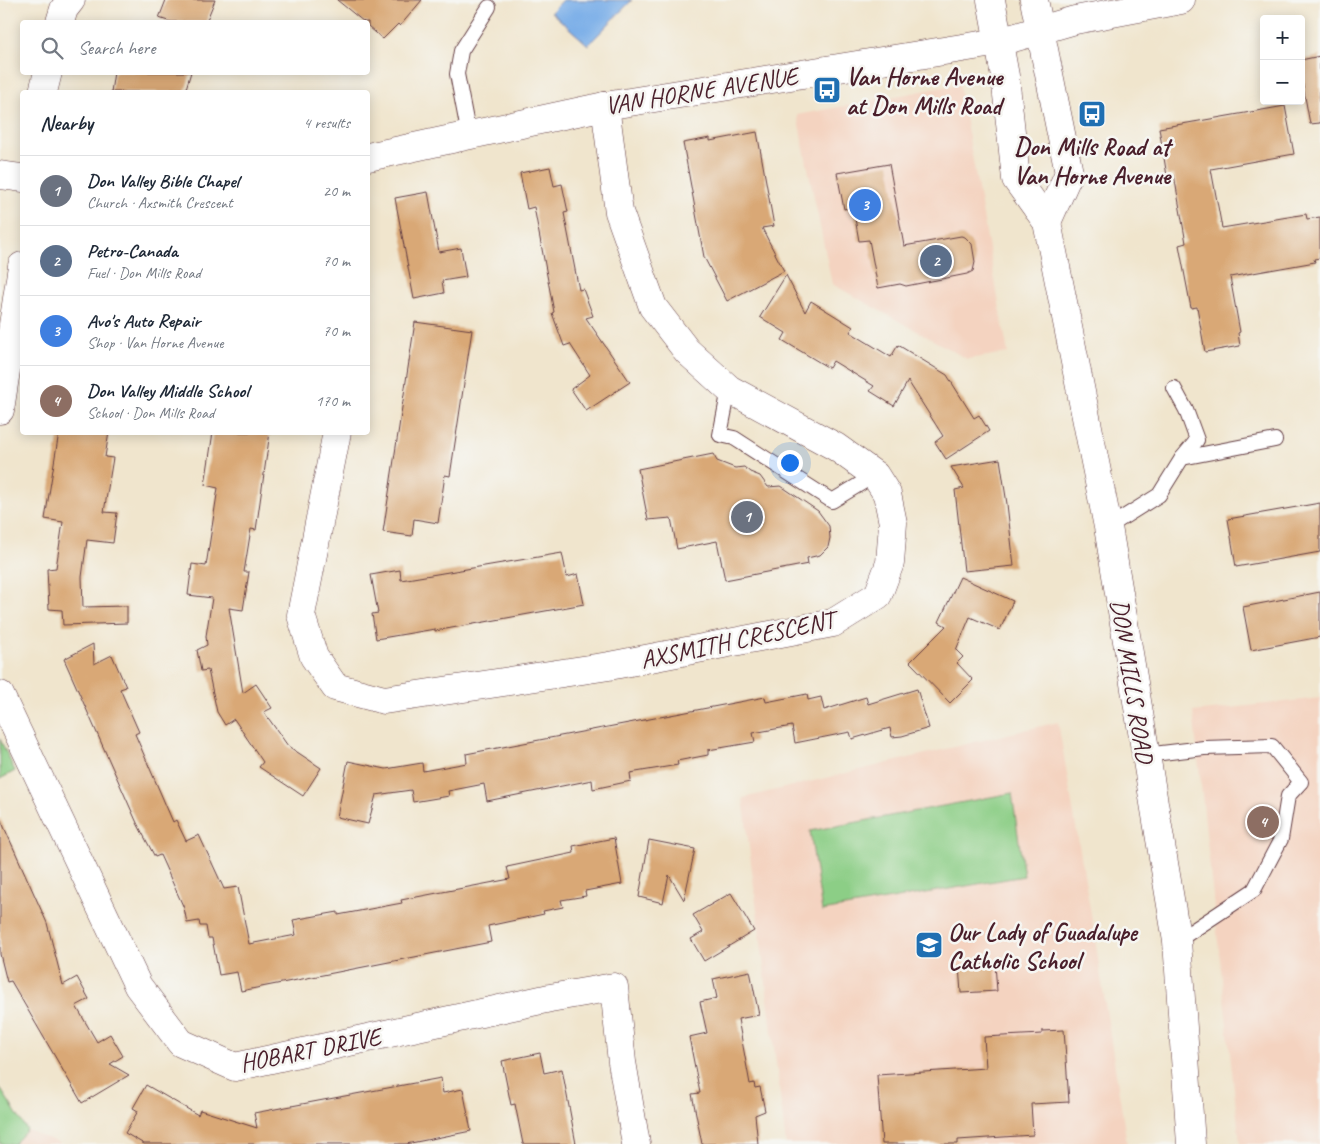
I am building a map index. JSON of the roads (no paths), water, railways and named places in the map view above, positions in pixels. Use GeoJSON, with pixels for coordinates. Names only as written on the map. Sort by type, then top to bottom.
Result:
{"type":"FeatureCollection","features":[{"type":"Feature","properties":{"kind":"street"},"geometry":{"type":"LineString","coordinates":[[61,20],[64,9],[71,0]]}},
{"type":"Feature","properties":{"kind":"street","name":"DON MILLS ROAD"},"geometry":{"type":"LineString","coordinates":[[991,0],[999,42],[1016,179],[1047,222],[1108,527],[1177,941],[1191,1144]]}},
{"type":"Feature","properties":{"kind":"street"},"geometry":{"type":"LineString","coordinates":[[1034,0],[1069,173],[1047,222]]}},
{"type":"Feature","properties":{"kind":"street","name":"VAN HORNE AVENUE"},"geometry":{"type":"LineString","coordinates":[[370,157],[604,106],[999,42],[1075,20],[1181,0]]}},
{"type":"Feature","properties":{"kind":"street"},"geometry":{"type":"LineString","coordinates":[[44,90],[47,75]]}},
{"type":"Feature","properties":{"kind":"street","name":"AXSMITH CRESCENT"},"geometry":{"type":"LineString","coordinates":[[336,435],[302,615],[314,657],[335,687],[384,700],[609,666],[833,623],[878,595],[890,563],[893,523],[887,494],[875,475],[836,447],[729,389],[687,351],[653,307],[619,212],[604,106]]}},
{"type":"Feature","properties":{"kind":"street"},"geometry":{"type":"LineString","coordinates":[[0,175],[20,178]]}},
{"type":"Feature","properties":{"kind":"street"},"geometry":{"type":"LineString","coordinates":[[0,410],[20,279]]}},
{"type":"Feature","properties":{"kind":"street","name":"HOBART DRIVE"},"geometry":{"type":"LineString","coordinates":[[0,695],[138,986],[181,1044],[235,1068],[550,998],[614,987],[622,1062],[636,1144]]}},
{"type":"Feature","properties":{"kind":"lane"},"geometry":{"type":"LineString","coordinates":[[469,136],[457,74],[461,52],[489,7]]}},
{"type":"Feature","properties":{"kind":"lane"},"geometry":{"type":"LineString","coordinates":[[1108,527],[1159,495],[1182,458],[1197,440],[1186,410],[1174,388]]}},
{"type":"Feature","properties":{"kind":"lane"},"geometry":{"type":"LineString","coordinates":[[729,389],[720,435],[734,438],[832,501],[875,475]]}},
{"type":"Feature","properties":{"kind":"lane"},"geometry":{"type":"LineString","coordinates":[[1182,458],[1275,440]]}},
{"type":"Feature","properties":{"kind":"lane"},"geometry":{"type":"LineString","coordinates":[[1145,755],[1204,748],[1272,746],[1301,782],[1288,796],[1281,839],[1254,890],[1177,941]]}},
{"type":"Feature","properties":{"kind":"water"},"geometry":{"type":"Polygon","coordinates":[[[563,0],[632,0],[588,45],[551,12],[563,0]]]}},
{"type":"Feature","properties":{"kind":"place","name":"Van Horne Avenue at Don Mills Road"},"geometry":{"type":"Point","coordinates":[827,90]}},
{"type":"Feature","properties":{"kind":"place","name":"Don Mills Road at Van Horne Avenue"},"geometry":{"type":"Point","coordinates":[1092,114]}},
{"type":"Feature","properties":{"kind":"place","name":"Avo's Auto Repair"},"geometry":{"type":"Point","coordinates":[865,205]}},
{"type":"Feature","properties":{"kind":"place","name":"Petro-Canada"},"geometry":{"type":"Point","coordinates":[936,261]}},
{"type":"Feature","properties":{"kind":"place","name":"Don Valley Bible Chapel"},"geometry":{"type":"Point","coordinates":[747,517]}},
{"type":"Feature","properties":{"kind":"place","name":"Don Valley Middle School"},"geometry":{"type":"Point","coordinates":[1263,822]}},
{"type":"Feature","properties":{"kind":"place","name":"Our Lady of Guadalupe Catholic School"},"geometry":{"type":"Point","coordinates":[929,945]}}]}
